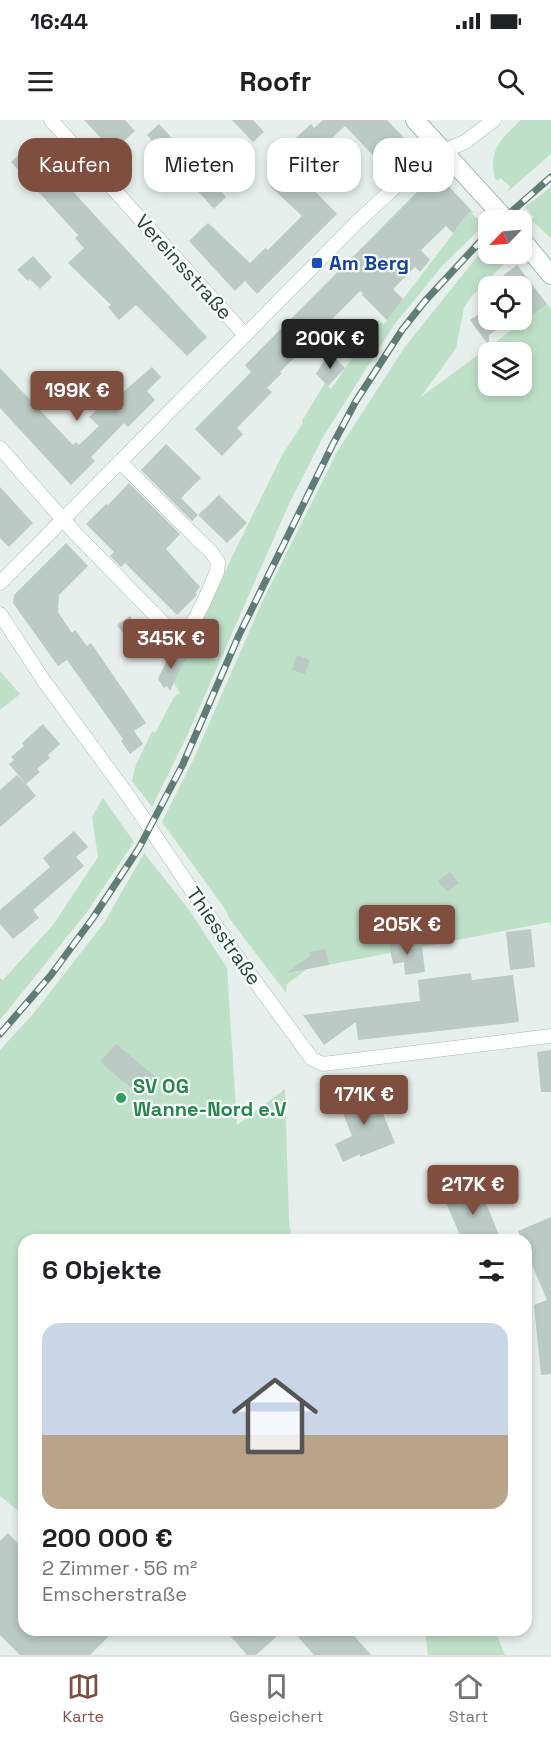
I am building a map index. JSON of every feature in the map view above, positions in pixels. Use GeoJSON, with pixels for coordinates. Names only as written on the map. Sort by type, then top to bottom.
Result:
{"type":"FeatureCollection","features":[{"type":"Feature","properties":{"kind":"street","name":"Vereinsstraße"},"geometry":{"type":"LineString","coordinates":[[51,120],[245,335]]}},
{"type":"Feature","properties":{"kind":"street"},"geometry":{"type":"LineString","coordinates":[[415,120],[432,138]]}},
{"type":"Feature","properties":{"kind":"street"},"geometry":{"type":"LineString","coordinates":[[454,147],[465,142],[494,120]]}},
{"type":"Feature","properties":{"kind":"street"},"geometry":{"type":"LineString","coordinates":[[454,161],[497,210]]}},
{"type":"Feature","properties":{"kind":"street"},"geometry":{"type":"LineString","coordinates":[[0,583],[389,192]]}},
{"type":"Feature","properties":{"kind":"street"},"geometry":{"type":"LineString","coordinates":[[532,252],[551,275]]}},
{"type":"Feature","properties":{"kind":"street"},"geometry":{"type":"LineString","coordinates":[[0,448],[75,533],[166,626],[180,634],[189,629],[217,572],[218,562],[212,553],[120,462]]}},
{"type":"Feature","properties":{"kind":"street","name":"Thiesstraße"},"geometry":{"type":"LineString","coordinates":[[0,614],[44,681],[129,796],[217,928],[312,1059],[323,1064],[551,1036]]}},
{"type":"Feature","properties":{"kind":"green space"},"geometry":{"type":"Polygon","coordinates":[[[521,120],[551,120],[551,154],[507,192],[510,186],[500,178],[498,181],[495,179],[493,160],[502,139],[521,120]]]}},
{"type":"Feature","properties":{"kind":"green space"},"geometry":{"type":"Polygon","coordinates":[[[551,187],[551,238],[532,221],[534,217],[532,210],[525,207],[551,187]]]}},
{"type":"Feature","properties":{"kind":"green space"},"geometry":{"type":"Polygon","coordinates":[[[471,210],[478,219],[478,231],[443,265],[394,325],[323,437],[289,504],[186,738],[152,807],[132,781],[136,765],[152,731],[155,733],[174,697],[180,693],[174,683],[230,561],[282,455],[325,383],[331,389],[378,320],[384,324],[471,210]]]}},
{"type":"Feature","properties":{"kind":"green space"},"geometry":{"type":"Polygon","coordinates":[[[478,256],[478,264],[504,264],[492,276],[478,276],[478,290],[464,308],[456,348],[421,397],[478,355],[478,396],[532,396],[532,342],[496,342],[512,330],[532,330],[532,315],[547,304],[551,309],[551,927],[550,922],[307,969],[287,984],[286,993],[229,918],[162,822],[194,758],[263,600],[337,452],[404,348],[478,256]]]}},
{"type":"Feature","properties":{"kind":"green space"},"geometry":{"type":"Polygon","coordinates":[[[0,671],[20,694],[0,710],[0,671]]]}},
{"type":"Feature","properties":{"kind":"green space"},"geometry":{"type":"Polygon","coordinates":[[[103,798],[134,842],[87,912],[0,1020],[0,978],[3,980],[53,925],[98,857],[92,817],[103,798]]]}},
{"type":"Feature","properties":{"kind":"green space"},"geometry":{"type":"Polygon","coordinates":[[[144,853],[190,911],[227,968],[237,1125],[285,1089],[291,1234],[18,1234],[18,1511],[0,1496],[0,1050],[33,1014],[104,923],[144,853]]]}},
{"type":"Feature","properties":{"kind":"green space"},"geometry":{"type":"Polygon","coordinates":[[[426,1636],[497,1636],[505,1655],[428,1655],[426,1636]]]}},
{"type":"Feature","properties":{"kind":"building"},"geometry":{"type":"Polygon","coordinates":[[[84,120],[125,120],[135,131],[127,138],[101,138],[84,120]]]}},
{"type":"Feature","properties":{"kind":"building"},"geometry":{"type":"Polygon","coordinates":[[[232,120],[253,120],[264,132],[255,140],[255,138],[249,138],[232,120]]]}},
{"type":"Feature","properties":{"kind":"building"},"geometry":{"type":"Polygon","coordinates":[[[323,120],[387,120],[404,138],[373,138],[373,155],[361,143],[361,138],[356,138],[345,126],[332,138],[296,138],[311,124],[314,128],[323,120]]]}},
{"type":"Feature","properties":{"kind":"building"},"geometry":{"type":"Polygon","coordinates":[[[159,124],[172,138],[150,138],[147,135],[159,124]]]}},
{"type":"Feature","properties":{"kind":"building"},"geometry":{"type":"Polygon","coordinates":[[[18,156],[18,170],[11,162],[18,156]]]}},
{"type":"Feature","properties":{"kind":"building"},"geometry":{"type":"Polygon","coordinates":[[[39,192],[73,192],[207,337],[187,356],[136,305],[119,320],[108,307],[111,305],[68,263],[84,248],[75,238],[78,235],[39,192]]]}},
{"type":"Feature","properties":{"kind":"building"},"geometry":{"type":"Polygon","coordinates":[[[199,192],[221,192],[226,197],[214,209],[199,192]]]}},
{"type":"Feature","properties":{"kind":"building"},"geometry":{"type":"Polygon","coordinates":[[[276,192],[316,192],[337,214],[257,294],[245,281],[235,291],[189,241],[208,223],[250,263],[265,248],[268,250],[302,216],[276,192]]]}},
{"type":"Feature","properties":{"kind":"building"},"geometry":{"type":"Polygon","coordinates":[[[417,192],[454,192],[471,210],[453,233],[446,226],[421,250],[430,260],[420,272],[415,267],[393,289],[403,299],[387,320],[360,291],[280,372],[282,373],[267,388],[272,392],[237,428],[243,434],[222,456],[195,429],[251,372],[245,365],[417,192]]]}},
{"type":"Feature","properties":{"kind":"building"},"geometry":{"type":"Polygon","coordinates":[[[33,256],[52,277],[40,289],[17,270],[33,256]]]}},
{"type":"Feature","properties":{"kind":"building"},"geometry":{"type":"Polygon","coordinates":[[[517,265],[525,276],[502,276],[517,265]]]}},
{"type":"Feature","properties":{"kind":"building"},"geometry":{"type":"Polygon","coordinates":[[[532,284],[547,304],[532,315],[532,284]]]}},
{"type":"Feature","properties":{"kind":"building"},"geometry":{"type":"Polygon","coordinates":[[[478,315],[478,330],[496,330],[489,335],[489,342],[486,342],[470,320],[478,315]]]}},
{"type":"Feature","properties":{"kind":"building"},"geometry":{"type":"Polygon","coordinates":[[[329,352],[345,368],[328,386],[316,374],[329,352]]]}},
{"type":"Feature","properties":{"kind":"building"},"geometry":{"type":"Polygon","coordinates":[[[152,367],[161,377],[147,391],[155,400],[128,427],[124,423],[91,457],[95,461],[71,485],[0,408],[0,368],[73,445],[76,442],[79,445],[99,426],[89,417],[105,402],[94,391],[107,378],[122,393],[152,367]]]}},
{"type":"Feature","properties":{"kind":"building"},"geometry":{"type":"Polygon","coordinates":[[[166,444],[201,478],[181,498],[198,515],[192,521],[141,470],[166,444]]]}},
{"type":"Feature","properties":{"kind":"building"},"geometry":{"type":"Polygon","coordinates":[[[129,483],[180,534],[166,549],[200,587],[195,593],[197,595],[177,615],[125,563],[121,567],[110,556],[114,552],[86,524],[129,483]]]}},
{"type":"Feature","properties":{"kind":"building"},"geometry":{"type":"Polygon","coordinates":[[[0,487],[33,523],[9,547],[0,538],[0,487]]]}},
{"type":"Feature","properties":{"kind":"building"},"geometry":{"type":"Polygon","coordinates":[[[219,495],[247,523],[227,543],[198,515],[219,495]]]}},
{"type":"Feature","properties":{"kind":"building"},"geometry":{"type":"Polygon","coordinates":[[[66,543],[88,566],[59,595],[58,612],[72,633],[75,630],[87,646],[91,643],[146,723],[134,731],[143,744],[130,754],[121,741],[123,739],[67,660],[58,666],[13,603],[14,595],[66,543]]]}},
{"type":"Feature","properties":{"kind":"building"},"geometry":{"type":"Polygon","coordinates":[[[130,616],[153,648],[140,657],[117,625],[130,616]]]}},
{"type":"Feature","properties":{"kind":"building"},"geometry":{"type":"Polygon","coordinates":[[[171,651],[186,658],[170,691],[167,686],[164,688],[158,679],[171,651]]]}},
{"type":"Feature","properties":{"kind":"building"},"geometry":{"type":"Polygon","coordinates":[[[297,655],[310,660],[305,674],[292,670],[297,655]]]}},
{"type":"Feature","properties":{"kind":"building"},"geometry":{"type":"Polygon","coordinates":[[[43,724],[60,744],[48,755],[50,758],[37,769],[40,772],[26,784],[36,796],[0,827],[0,790],[17,775],[25,783],[9,764],[14,760],[11,757],[24,746],[22,743],[43,724]]]}},
{"type":"Feature","properties":{"kind":"building"},"geometry":{"type":"Polygon","coordinates":[[[74,831],[88,847],[76,857],[84,866],[33,910],[39,918],[13,939],[0,924],[0,910],[50,867],[43,858],[74,831]]]}},
{"type":"Feature","properties":{"kind":"building"},"geometry":{"type":"Polygon","coordinates":[[[450,872],[459,883],[447,892],[438,881],[450,872]]]}},
{"type":"Feature","properties":{"kind":"building"},"geometry":{"type":"Polygon","coordinates":[[[531,929],[535,967],[510,970],[506,932],[531,929]]]}},
{"type":"Feature","properties":{"kind":"building"},"geometry":{"type":"Polygon","coordinates":[[[402,936],[405,950],[422,947],[425,972],[405,975],[404,962],[393,964],[388,938],[402,936]]]}},
{"type":"Feature","properties":{"kind":"building"},"geometry":{"type":"Polygon","coordinates":[[[326,949],[329,965],[286,973],[310,956],[309,952],[326,949]]]}},
{"type":"Feature","properties":{"kind":"building"},"geometry":{"type":"Polygon","coordinates":[[[471,973],[472,980],[513,975],[519,1022],[358,1040],[356,1022],[324,1045],[303,1015],[420,1001],[418,980],[471,973]]]}},
{"type":"Feature","properties":{"kind":"building"},"geometry":{"type":"Polygon","coordinates":[[[116,1044],[157,1078],[142,1097],[100,1062],[116,1044]]]}},
{"type":"Feature","properties":{"kind":"building"},"geometry":{"type":"Polygon","coordinates":[[[551,1050],[551,1092],[541,1092],[537,1052],[551,1050]]]}},
{"type":"Feature","properties":{"kind":"building"},"geometry":{"type":"Polygon","coordinates":[[[372,1087],[395,1143],[343,1162],[335,1144],[352,1136],[338,1100],[372,1087]]]}},
{"type":"Feature","properties":{"kind":"building"},"geometry":{"type":"Polygon","coordinates":[[[479,1186],[499,1234],[459,1234],[445,1200],[479,1186]]]}},
{"type":"Feature","properties":{"kind":"building"},"geometry":{"type":"Polygon","coordinates":[[[551,1217],[551,1374],[541,1375],[534,1305],[547,1300],[532,1265],[532,1234],[519,1234],[518,1231],[551,1217]]]}},
{"type":"Feature","properties":{"kind":"building"},"geometry":{"type":"Polygon","coordinates":[[[8,1533],[18,1544],[18,1636],[109,1636],[90,1655],[20,1655],[0,1635],[0,1541],[8,1533]]]}},
{"type":"Feature","properties":{"kind":"building"},"geometry":{"type":"Polygon","coordinates":[[[230,1636],[277,1636],[256,1655],[247,1655],[230,1636]]]}},
{"type":"Feature","properties":{"kind":"building"},"geometry":{"type":"Polygon","coordinates":[[[297,1636],[354,1636],[371,1655],[314,1655],[297,1636]]]}},
{"type":"Feature","properties":{"kind":"railway"},"geometry":{"type":"LineString","coordinates":[[513,210],[551,177]]}},
{"type":"Feature","properties":{"kind":"railway"},"geometry":{"type":"LineString","coordinates":[[0,1034],[51,975],[93,918],[139,848],[183,764],[239,635],[356,401],[402,330],[425,301],[478,244]]}},
{"type":"Feature","properties":{"kind":"place","name":"Am Berg"},"geometry":{"type":"Point","coordinates":[317,263]}},
{"type":"Feature","properties":{"kind":"place","name":"SV OG Wanne-Nord e.V"},"geometry":{"type":"Point","coordinates":[121,1098]}}]}
